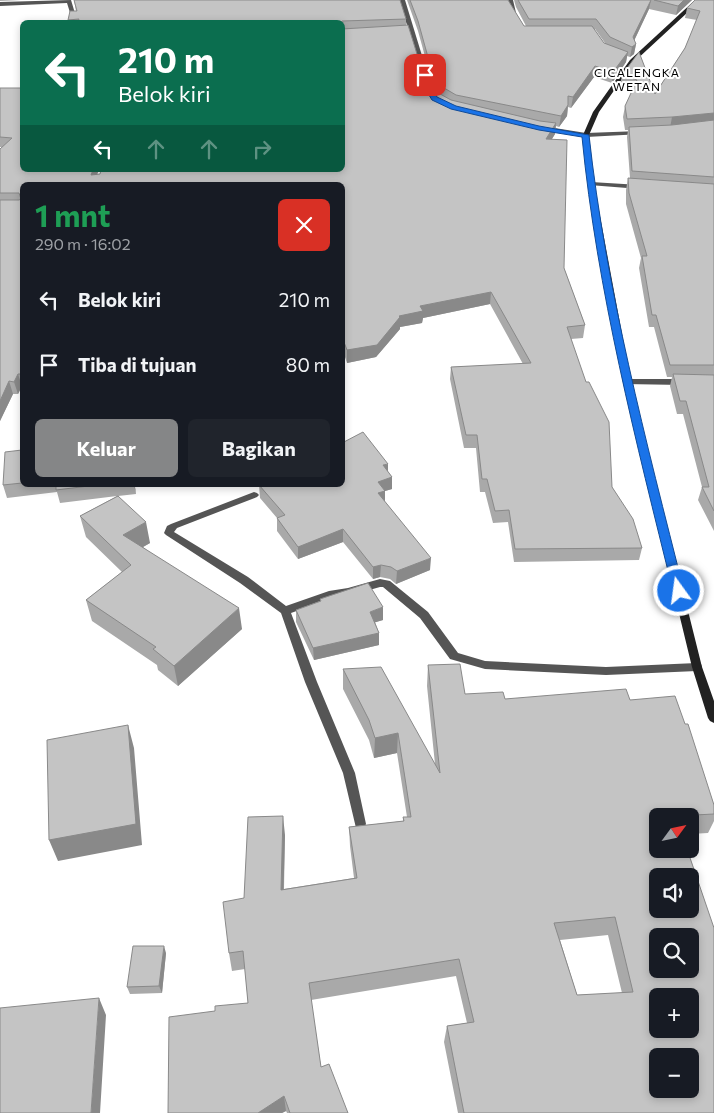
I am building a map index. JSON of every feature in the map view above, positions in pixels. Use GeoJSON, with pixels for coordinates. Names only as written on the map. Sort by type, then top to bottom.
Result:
{"type":"FeatureCollection","features":[{"type":"Feature","properties":{"kind":"main road"},"geometry":{"type":"LineString","coordinates":[[698,0],[632,61],[596,112],[586,135],[591,184],[627,382],[698,667],[714,718]]}},
{"type":"Feature","properties":{"kind":"street"},"geometry":{"type":"LineString","coordinates":[[402,0],[413,31],[429,90],[435,98]]}},
{"type":"Feature","properties":{"kind":"street"},"geometry":{"type":"LineString","coordinates":[[510,0],[511,8],[520,25]]}},
{"type":"Feature","properties":{"kind":"street"},"geometry":{"type":"LineString","coordinates":[[0,4],[69,1],[75,19]]}},
{"type":"Feature","properties":{"kind":"street"},"geometry":{"type":"LineString","coordinates":[[405,31],[413,31]]}},
{"type":"Feature","properties":{"kind":"street"},"geometry":{"type":"LineString","coordinates":[[622,58],[632,61]]}},
{"type":"Feature","properties":{"kind":"street"},"geometry":{"type":"LineString","coordinates":[[531,126],[586,135],[645,133]]}},
{"type":"Feature","properties":{"kind":"street"},"geometry":{"type":"LineString","coordinates":[[591,184],[648,188]]}},
{"type":"Feature","properties":{"kind":"street"},"geometry":{"type":"LineString","coordinates":[[627,382],[695,382]]}},
{"type":"Feature","properties":{"kind":"street"},"geometry":{"type":"LineString","coordinates":[[254,494],[174,526],[170,528],[169,533],[244,580],[285,611],[311,682],[349,773],[360,824]]}},
{"type":"Feature","properties":{"kind":"street"},"geometry":{"type":"LineString","coordinates":[[285,611],[329,595],[345,593],[380,583],[390,586],[424,615],[454,656],[468,661],[485,665],[606,671],[698,667]]}},
{"type":"Feature","properties":{"kind":"building"},"geometry":{"type":"Polygon","coordinates":[[[74,0],[400,0],[406,19],[345,21],[68,20],[70,11],[77,11],[74,0]]]}},
{"type":"Feature","properties":{"kind":"building"},"geometry":{"type":"Polygon","coordinates":[[[410,0],[508,0],[524,26],[592,26],[604,43],[628,52],[613,72],[595,66],[573,97],[568,96],[568,105],[561,116],[456,95],[439,85],[434,79],[418,21],[410,0]]]}},
{"type":"Feature","properties":{"kind":"building"},"geometry":{"type":"Polygon","coordinates":[[[518,0],[651,0],[633,37],[636,44],[632,47],[610,37],[596,19],[529,19],[518,0]]]}},
{"type":"Feature","properties":{"kind":"building"},"geometry":{"type":"Polygon","coordinates":[[[654,0],[684,0],[678,6],[654,0]]]}},
{"type":"Feature","properties":{"kind":"building"},"geometry":{"type":"Polygon","coordinates":[[[695,0],[714,0],[714,113],[627,119],[625,106],[637,80],[622,75],[639,52],[655,94],[685,48],[700,11],[687,8],[695,0]]]}},
{"type":"Feature","properties":{"kind":"building"},"geometry":{"type":"Polygon","coordinates":[[[408,25],[425,80],[433,90],[451,100],[556,123],[546,139],[567,140],[564,268],[585,325],[567,327],[586,382],[589,382],[609,422],[612,487],[633,519],[642,548],[515,549],[509,510],[495,511],[487,479],[482,479],[477,435],[466,435],[451,367],[531,363],[491,292],[420,306],[423,311],[399,316],[377,345],[347,350],[345,345],[345,182],[20,182],[20,196],[19,193],[0,193],[0,149],[12,138],[0,137],[0,88],[20,88],[20,172],[92,172],[91,175],[100,174],[100,172],[345,172],[345,29],[408,25]]]}},
{"type":"Feature","properties":{"kind":"building"},"geometry":{"type":"Polygon","coordinates":[[[714,120],[714,177],[632,171],[629,127],[672,125],[714,120]]]}},
{"type":"Feature","properties":{"kind":"building"},"geometry":{"type":"Polygon","coordinates":[[[628,178],[714,184],[714,365],[670,365],[656,315],[652,315],[642,256],[647,256],[629,193],[628,178]]]}},
{"type":"Feature","properties":{"kind":"building"},"geometry":{"type":"Polygon","coordinates":[[[0,200],[19,200],[20,374],[18,374],[14,382],[9,381],[0,401],[0,200]]]}},
{"type":"Feature","properties":{"kind":"building"},"geometry":{"type":"Polygon","coordinates":[[[673,374],[714,375],[714,511],[702,487],[709,487],[686,401],[680,401],[673,374]]]}},
{"type":"Feature","properties":{"kind":"building"},"geometry":{"type":"Polygon","coordinates":[[[363,432],[388,464],[383,465],[392,477],[378,482],[385,491],[378,493],[431,558],[397,571],[391,567],[381,565],[373,567],[343,529],[298,547],[277,518],[285,515],[261,487],[345,487],[345,441],[363,432]]]}},
{"type":"Feature","properties":{"kind":"building"},"geometry":{"type":"Polygon","coordinates":[[[20,450],[20,483],[3,485],[5,452],[20,450]]]}},
{"type":"Feature","properties":{"kind":"building"},"geometry":{"type":"Polygon","coordinates":[[[56,487],[81,487],[56,490],[56,487]]]}},
{"type":"Feature","properties":{"kind":"building"},"geometry":{"type":"Polygon","coordinates":[[[118,496],[146,522],[123,535],[239,608],[174,666],[153,649],[156,647],[86,600],[131,565],[80,516],[118,496]]]}},
{"type":"Feature","properties":{"kind":"building"},"geometry":{"type":"Polygon","coordinates":[[[368,583],[383,607],[370,612],[379,633],[313,648],[296,610],[321,601],[320,599],[368,583]]]}},
{"type":"Feature","properties":{"kind":"building"},"geometry":{"type":"Polygon","coordinates":[[[460,664],[465,694],[503,692],[505,699],[626,689],[630,700],[675,696],[685,724],[688,724],[714,805],[714,814],[699,815],[699,808],[649,808],[649,858],[690,858],[693,868],[649,868],[649,918],[699,918],[699,884],[714,928],[714,1113],[464,1113],[447,1026],[474,1022],[459,959],[309,983],[321,1067],[329,1064],[348,1113],[290,1113],[284,1096],[258,1113],[168,1113],[169,1017],[215,1011],[215,1006],[248,1003],[243,951],[229,953],[223,902],[244,898],[248,817],[283,816],[281,890],[357,878],[349,827],[404,821],[403,817],[411,817],[398,733],[375,738],[369,720],[343,669],[381,667],[440,773],[428,665],[460,664]],[[615,917],[554,923],[577,995],[633,992],[615,917]]]}},
{"type":"Feature","properties":{"kind":"building"},"geometry":{"type":"Polygon","coordinates":[[[128,725],[136,824],[49,840],[47,740],[128,725]]]}},
{"type":"Feature","properties":{"kind":"building"},"geometry":{"type":"Polygon","coordinates":[[[133,946],[164,946],[159,986],[127,987],[133,946]]]}},
{"type":"Feature","properties":{"kind":"building"},"geometry":{"type":"Polygon","coordinates":[[[99,998],[91,1113],[0,1113],[0,1008],[99,998]]]}},
{"type":"Feature","properties":{"kind":"district","name":"CICALENGKA WETAN"},"geometry":{"type":"Point","coordinates":[637,80]}},
{"type":"Feature","properties":{"kind":"route"},"geometry":{"type":"LineString","coordinates":[[425,75],[429,90],[435,98],[453,108],[539,128],[586,135],[591,184],[627,382],[679,591]]}}]}
